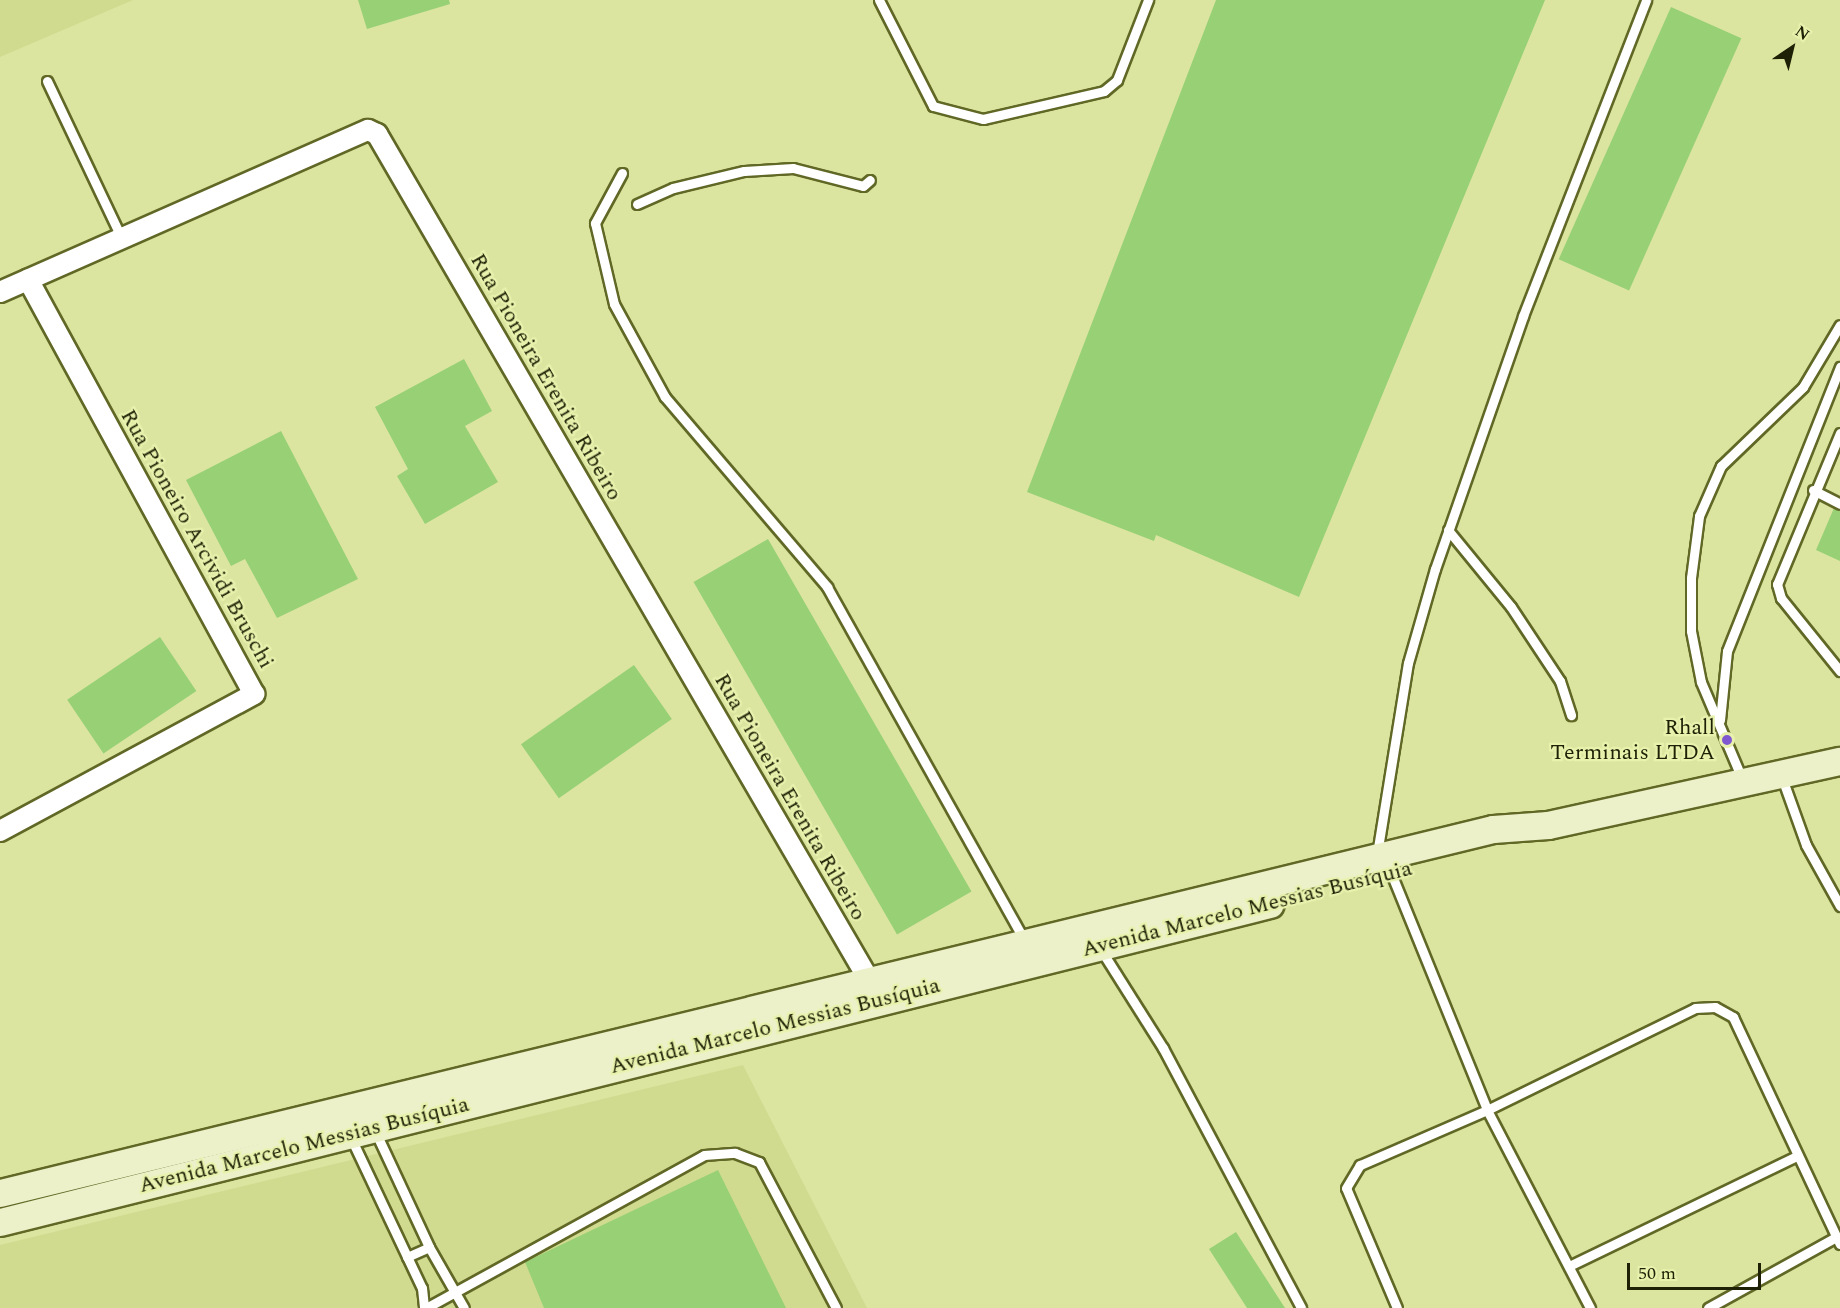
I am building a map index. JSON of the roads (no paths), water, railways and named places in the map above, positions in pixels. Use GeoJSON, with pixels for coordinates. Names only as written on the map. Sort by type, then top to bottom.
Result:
{"type":"FeatureCollection","features":[{"type":"Feature","properties":{"kind":"street","name":"Rua Pioneira Erenita Ribeiro"},"geometry":{"type":"LineString","coordinates":[[0,292],[368,130],[377,135],[874,989]]}},
{"type":"Feature","properties":{"kind":"street","name":"Rua Pioneiro Arcividi Bruschi"},"geometry":{"type":"LineString","coordinates":[[0,831],[254,694],[28,280]]}},
{"type":"Feature","properties":{"kind":"street","name":"Avenida Marcelo Messias Busíquia"},"geometry":{"type":"LineString","coordinates":[[874,989],[1384,866],[1500,846],[1548,825],[1840,761]]}},
{"type":"Feature","properties":{"kind":"street","name":"Avenida Marcelo Messias Busíquia"},"geometry":{"type":"LineString","coordinates":[[874,989],[1025,941],[1093,936]]}},
{"type":"Feature","properties":{"kind":"street"},"geometry":{"type":"LineString","coordinates":[[0,1193],[338,1109],[362,1121],[874,989]]}},
{"type":"Feature","properties":{"kind":"street","name":"Avenida Marcelo Messias Busíquia"},"geometry":{"type":"LineString","coordinates":[[0,1222],[362,1121]]}},
{"type":"Feature","properties":{"kind":"lane"},"geometry":{"type":"LineString","coordinates":[[879,0],[933,106],[983,119],[1104,91],[1117,80],[1148,0]]}},
{"type":"Feature","properties":{"kind":"lane"},"geometry":{"type":"LineString","coordinates":[[1590,1308],[1487,1110],[1384,866],[1408,663],[1448,530],[1523,316],[1646,0]]}},
{"type":"Feature","properties":{"kind":"lane"},"geometry":{"type":"LineString","coordinates":[[47,81],[122,239]]}},
{"type":"Feature","properties":{"kind":"lane"},"geometry":{"type":"LineString","coordinates":[[637,204],[674,188],[744,171],[793,168],[863,186],[870,180]]}},
{"type":"Feature","properties":{"kind":"lane"},"geometry":{"type":"LineString","coordinates":[[622,172],[595,223],[614,304],[664,397],[827,587],[1025,941]]}},
{"type":"Feature","properties":{"kind":"lane"},"geometry":{"type":"LineString","coordinates":[[1744,783],[1720,722],[1701,682],[1691,631],[1691,578],[1699,516],[1721,466],[1803,387],[1840,325]]}},
{"type":"Feature","properties":{"kind":"lane"},"geometry":{"type":"LineString","coordinates":[[1720,722],[1727,651],[1840,367]]}},
{"type":"Feature","properties":{"kind":"lane"},"geometry":{"type":"LineString","coordinates":[[1840,433],[1813,490],[1777,584],[1781,598],[1840,671]]}},
{"type":"Feature","properties":{"kind":"lane"},"geometry":{"type":"LineString","coordinates":[[1813,490],[1840,504]]}},
{"type":"Feature","properties":{"kind":"lane"},"geometry":{"type":"LineString","coordinates":[[1448,530],[1511,607],[1560,681],[1572,715]]}},
{"type":"Feature","properties":{"kind":"lane"},"geometry":{"type":"LineString","coordinates":[[1781,775],[1806,845],[1840,906]]}},
{"type":"Feature","properties":{"kind":"lane"},"geometry":{"type":"LineString","coordinates":[[1093,936],[1163,1048],[1301,1308]]}},
{"type":"Feature","properties":{"kind":"lane"},"geometry":{"type":"LineString","coordinates":[[1397,1308],[1346,1188],[1360,1165],[1487,1110],[1695,1008],[1715,1007],[1733,1017],[1838,1240],[1708,1308]]}},
{"type":"Feature","properties":{"kind":"lane"},"geometry":{"type":"LineString","coordinates":[[362,1121],[464,1308]]}},
{"type":"Feature","properties":{"kind":"lane"},"geometry":{"type":"LineString","coordinates":[[362,1121],[407,1257],[422,1288],[425,1308],[453,1289],[704,1155],[735,1153],[759,1162],[836,1308]]}},
{"type":"Feature","properties":{"kind":"lane"},"geometry":{"type":"LineString","coordinates":[[1569,1266],[1797,1156]]}},
{"type":"Feature","properties":{"kind":"lane"},"geometry":{"type":"LineString","coordinates":[[407,1257],[429,1247]]}},
{"type":"Feature","properties":{"kind":"place","name":"Rhall Terminais LTDA"},"geometry":{"type":"Point","coordinates":[1727,740]}}]}
